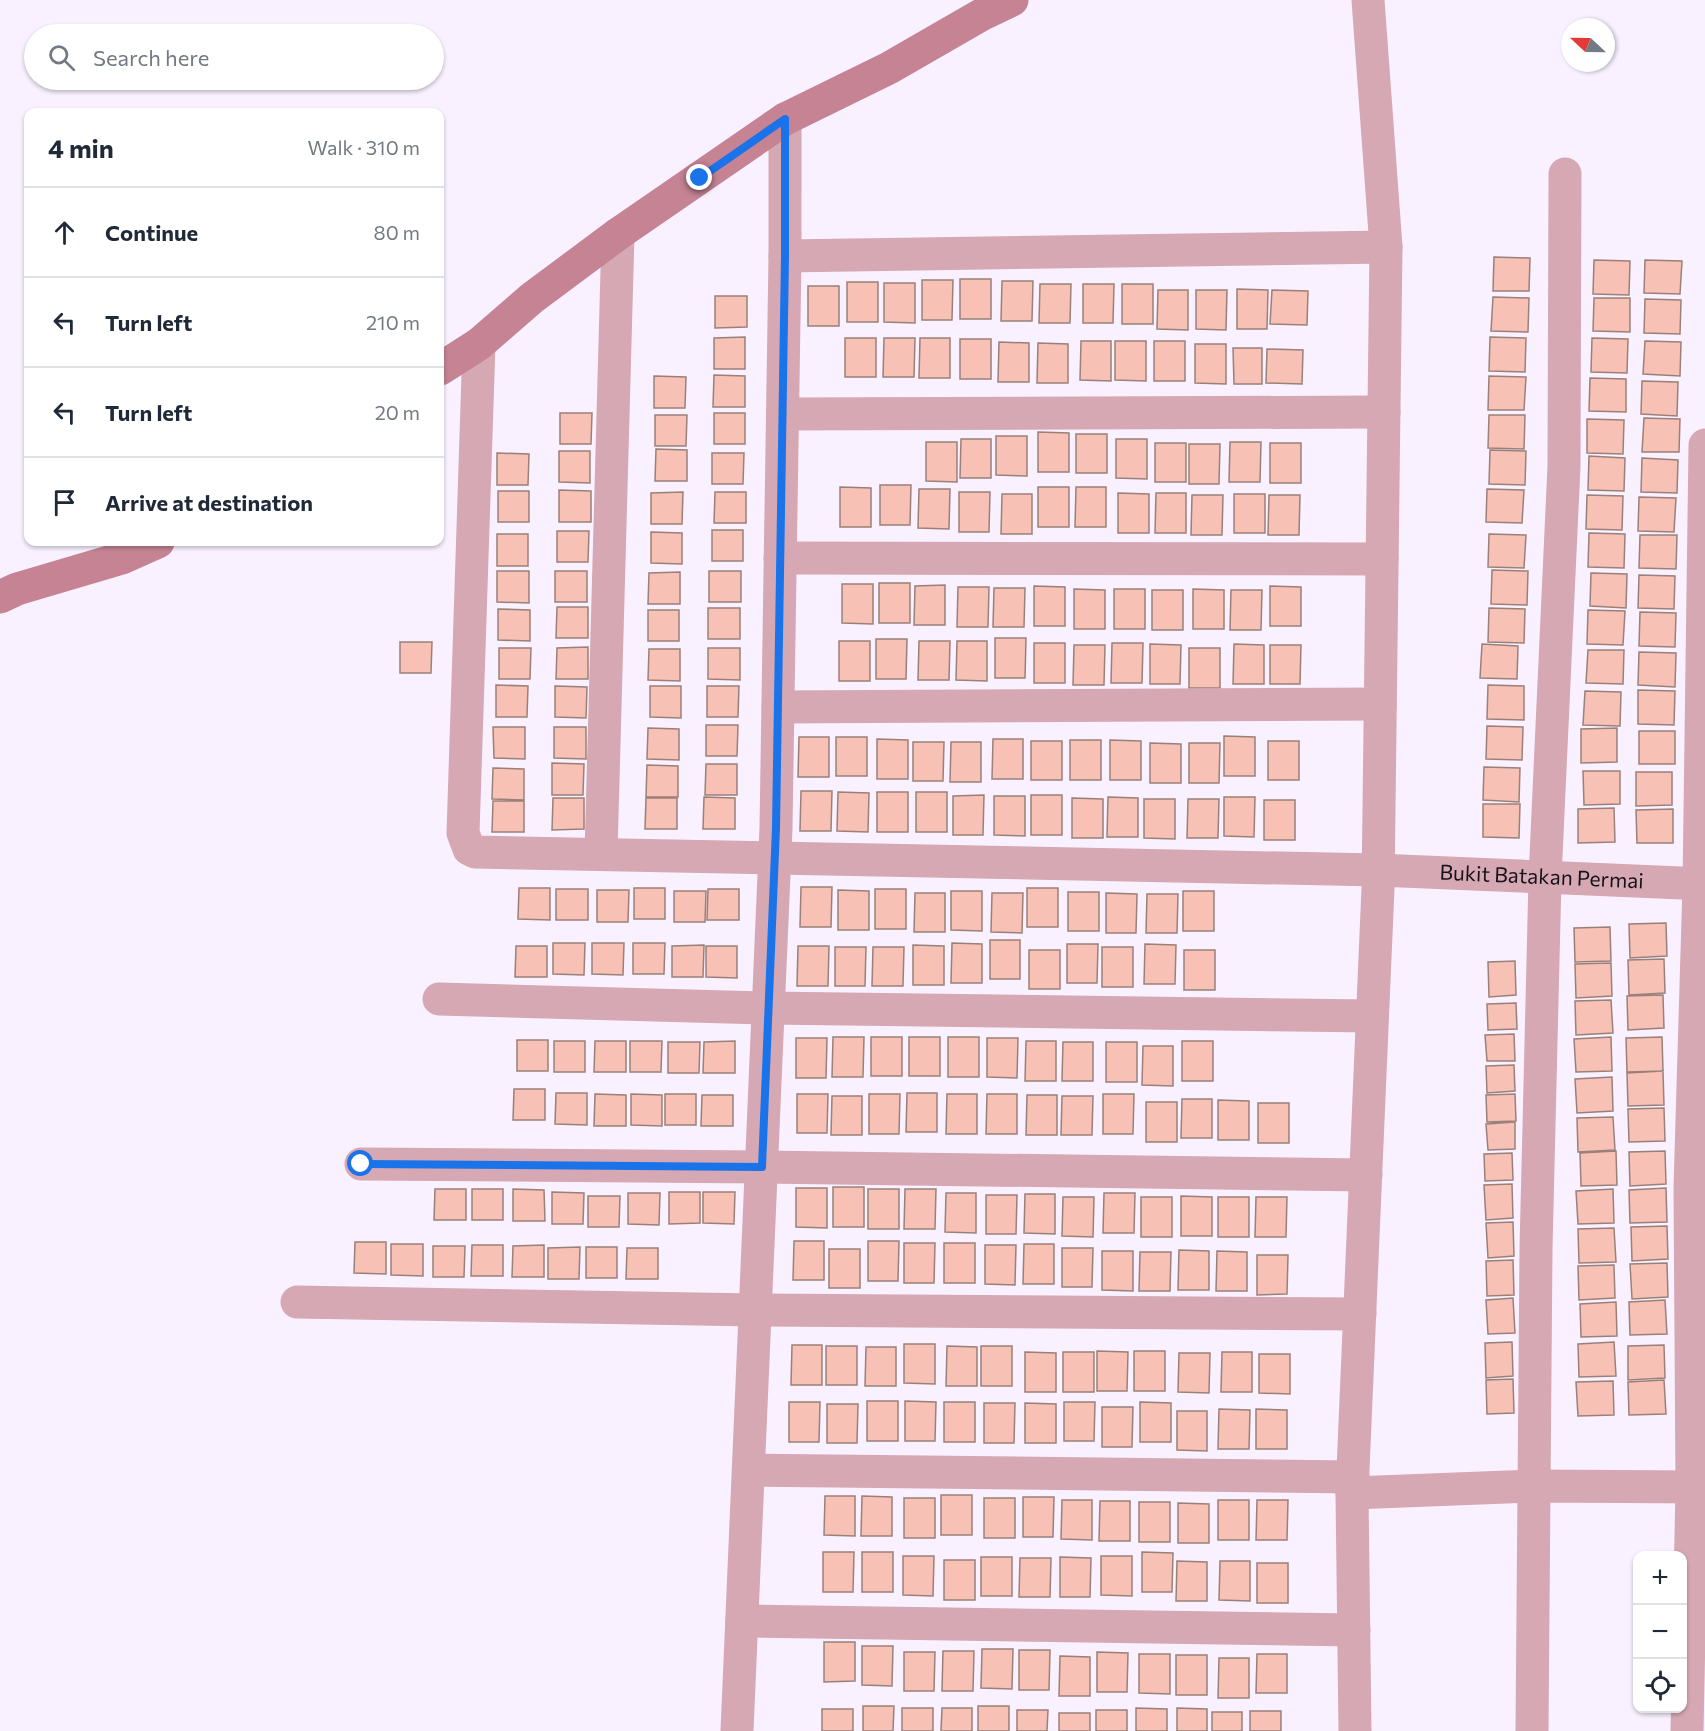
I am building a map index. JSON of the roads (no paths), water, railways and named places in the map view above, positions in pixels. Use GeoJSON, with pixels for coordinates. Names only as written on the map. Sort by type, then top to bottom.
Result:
{"type":"FeatureCollection","features":[{"type":"Feature","properties":{"kind":"street"},"geometry":{"type":"LineString","coordinates":[[444,366],[479,344],[532,298],[618,234],[785,119],[890,68],[981,15],[1012,0]]}},
{"type":"Feature","properties":{"kind":"street"},"geometry":{"type":"LineString","coordinates":[[1355,1731],[1353,1485],[1378,870],[1386,247],[1368,0]]}},
{"type":"Feature","properties":{"kind":"street"},"geometry":{"type":"LineString","coordinates":[[737,1731],[775,857],[783,414],[785,119]]}},
{"type":"Feature","properties":{"kind":"street"},"geometry":{"type":"LineString","coordinates":[[1532,1731],[1536,1249],[1545,879],[1564,466],[1565,174]]}},
{"type":"Feature","properties":{"kind":"street"},"geometry":{"type":"LineString","coordinates":[[601,853],[618,234]]}},
{"type":"Feature","properties":{"kind":"street"},"geometry":{"type":"LineString","coordinates":[[785,256],[1386,247]]}},
{"type":"Feature","properties":{"kind":"street","name":"Bukit Batakan Permai"},"geometry":{"type":"LineString","coordinates":[[479,344],[464,833],[469,849],[475,852],[1378,870],[1702,885]]}},
{"type":"Feature","properties":{"kind":"street"},"geometry":{"type":"LineString","coordinates":[[783,414],[1384,412]]}},
{"type":"Feature","properties":{"kind":"street"},"geometry":{"type":"LineString","coordinates":[[1687,1731],[1698,1487],[1690,1188],[1702,885],[1705,445]]}},
{"type":"Feature","properties":{"kind":"street"},"geometry":{"type":"LineString","coordinates":[[0,597],[17,589],[122,558],[149,546]]}},
{"type":"Feature","properties":{"kind":"street"},"geometry":{"type":"LineString","coordinates":[[780,558],[1382,559]]}},
{"type":"Feature","properties":{"kind":"street"},"geometry":{"type":"LineString","coordinates":[[778,706],[1380,704]]}},
{"type":"Feature","properties":{"kind":"street"},"geometry":{"type":"LineString","coordinates":[[440,999],[768,1008],[1372,1016]]}},
{"type":"Feature","properties":{"kind":"street"},"geometry":{"type":"LineString","coordinates":[[361,1164],[1366,1175]]}},
{"type":"Feature","properties":{"kind":"street"},"geometry":{"type":"LineString","coordinates":[[297,1302],[756,1310],[1360,1314]]}},
{"type":"Feature","properties":{"kind":"street"},"geometry":{"type":"LineString","coordinates":[[748,1470],[1353,1485],[1698,1487]]}},
{"type":"Feature","properties":{"kind":"street"},"geometry":{"type":"LineString","coordinates":[[742,1621],[1354,1630]]}}]}
